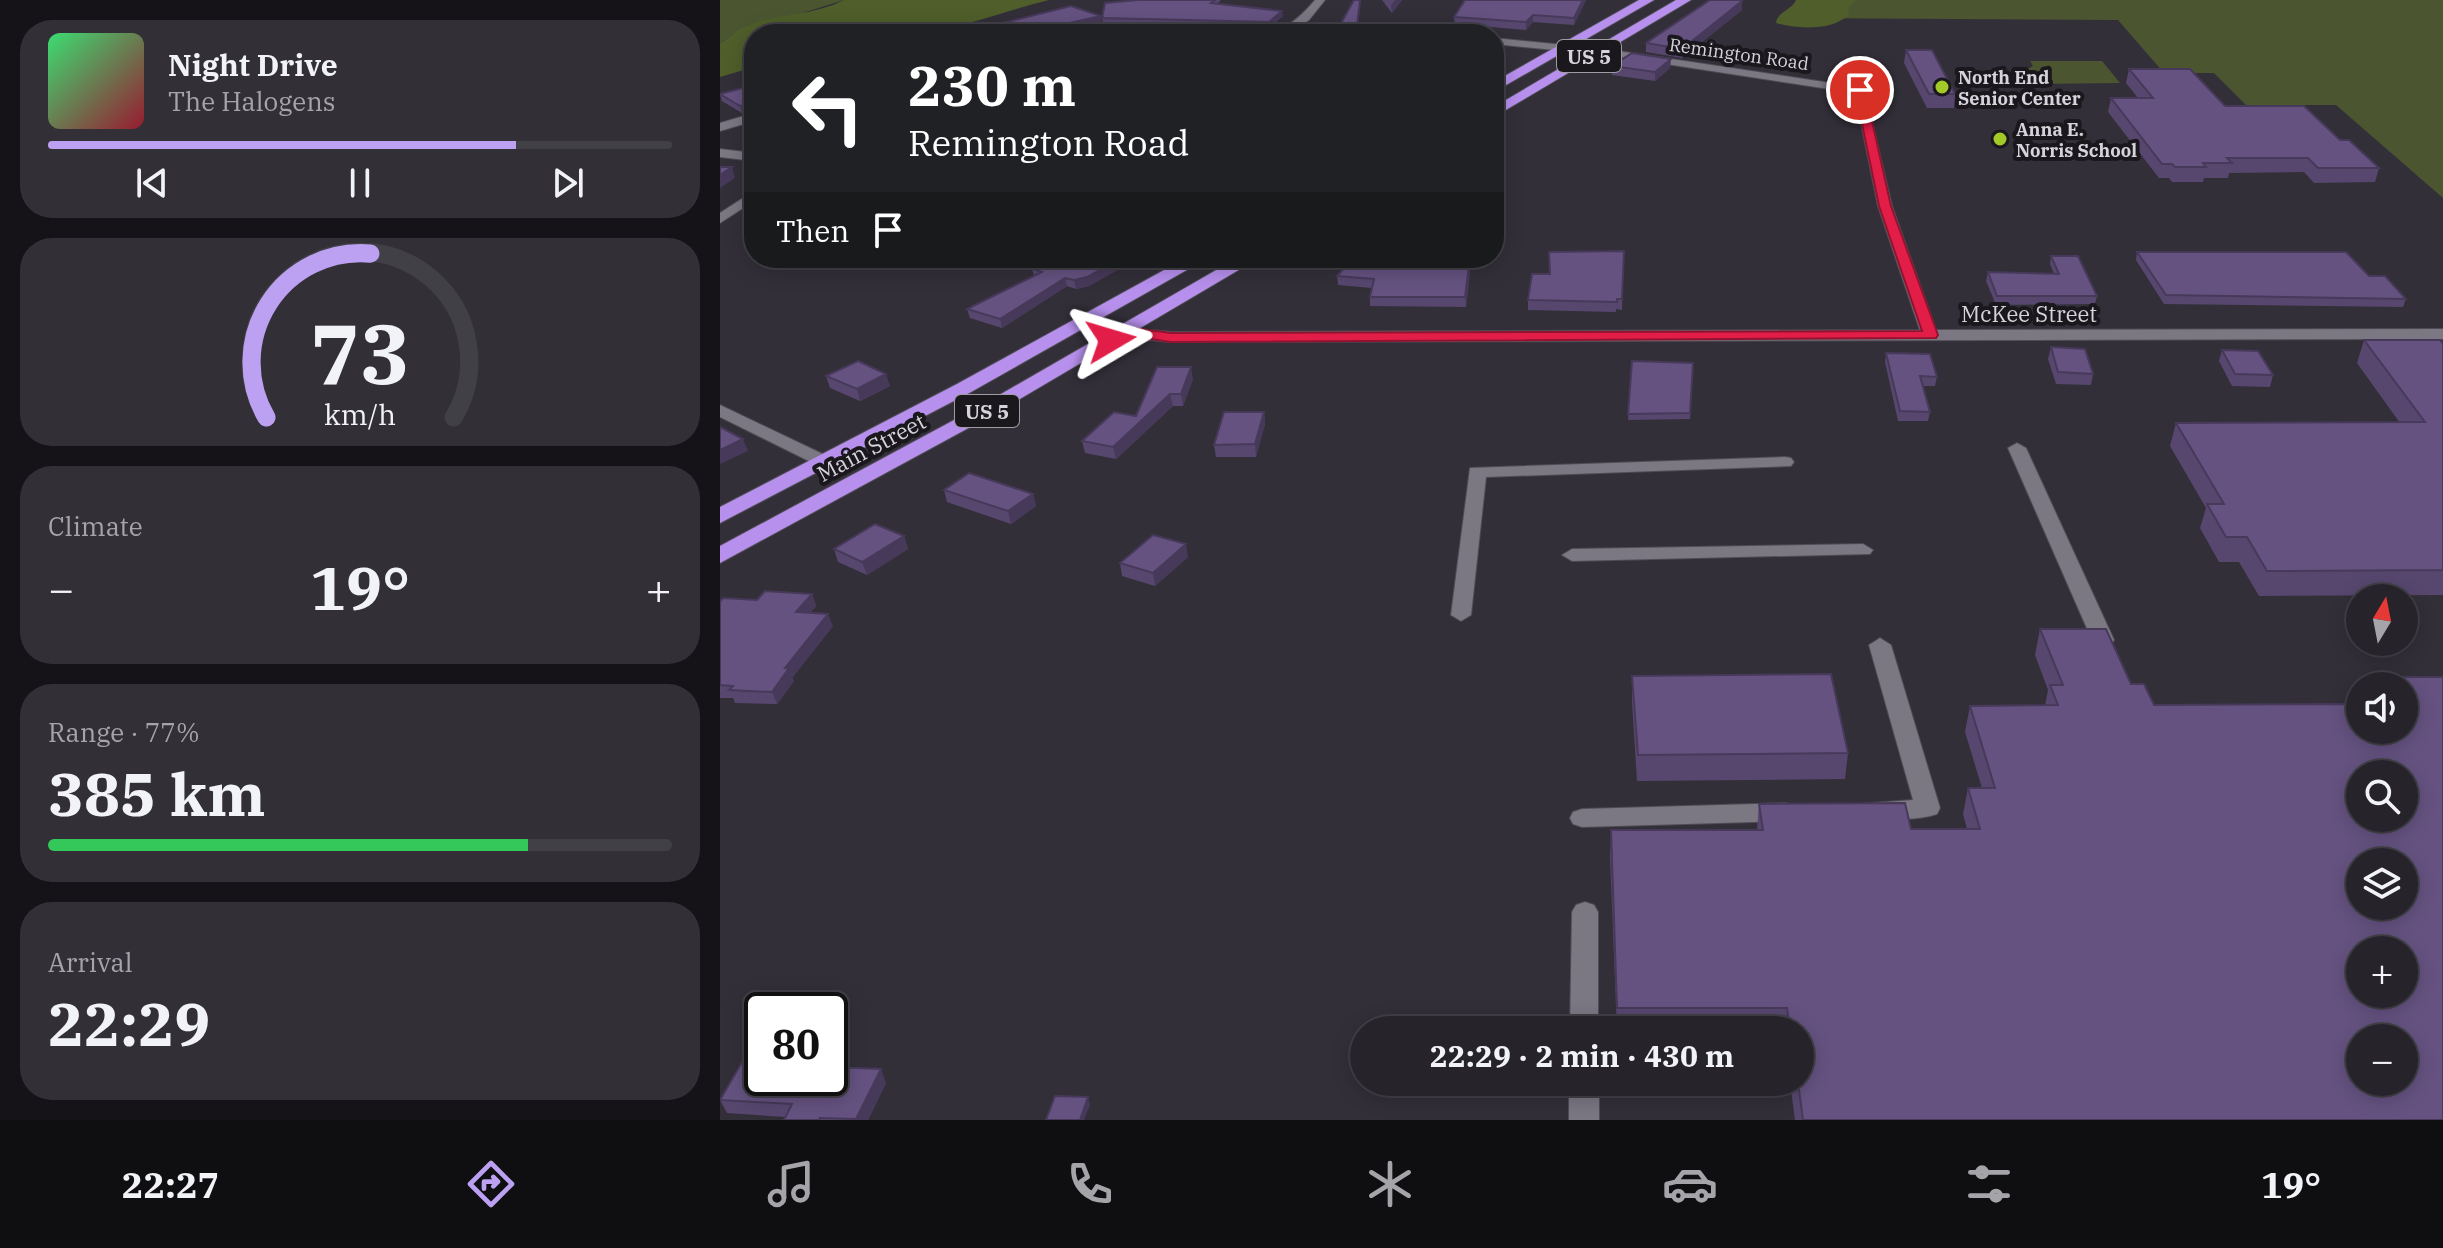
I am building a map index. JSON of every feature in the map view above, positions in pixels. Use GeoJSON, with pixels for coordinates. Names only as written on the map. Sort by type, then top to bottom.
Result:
{"type":"FeatureCollection","features":[{"type":"Feature","properties":{"kind":"highway","name":"US 5"},"geometry":{"type":"LineString","coordinates":[[1504,82],[1648,0]]}},
{"type":"Feature","properties":{"kind":"highway","name":"US 5"},"geometry":{"type":"LineString","coordinates":[[1504,107],[1685,0]]}},
{"type":"Feature","properties":{"kind":"highway","name":"Main Street"},"geometry":{"type":"LineString","coordinates":[[720,516],[1181,268]]}},
{"type":"Feature","properties":{"kind":"highway","name":"Main Street"},"geometry":{"type":"LineString","coordinates":[[720,556],[1126,331],[1233,268]]}},
{"type":"Feature","properties":{"kind":"street"},"geometry":{"type":"LineString","coordinates":[[1296,24],[1320,0]]}},
{"type":"Feature","properties":{"kind":"street"},"geometry":{"type":"LineString","coordinates":[[1504,42],[1565,48]]}},
{"type":"Feature","properties":{"kind":"street","name":"Remington Road"},"geometry":{"type":"LineString","coordinates":[[1598,51],[1860,90],[1885,206],[1930,335]]}},
{"type":"Feature","properties":{"kind":"street"},"geometry":{"type":"LineString","coordinates":[[720,127],[744,120]]}},
{"type":"Feature","properties":{"kind":"street"},"geometry":{"type":"LineString","coordinates":[[720,153],[744,156]]}},
{"type":"Feature","properties":{"kind":"street"},"geometry":{"type":"LineString","coordinates":[[720,219],[744,202]]}},
{"type":"Feature","properties":{"kind":"street","name":"McKee Street"},"geometry":{"type":"LineString","coordinates":[[1089,320],[1126,331],[1171,337],[2443,334]]}},
{"type":"Feature","properties":{"kind":"street"},"geometry":{"type":"LineString","coordinates":[[720,410],[825,462]]}},
{"type":"Feature","properties":{"kind":"street"},"geometry":{"type":"LineString","coordinates":[[2017,448],[2103,640]]}},
{"type":"Feature","properties":{"kind":"street"},"geometry":{"type":"LineString","coordinates":[[1461,615],[1477,472],[1785,462]]}},
{"type":"Feature","properties":{"kind":"street"},"geometry":{"type":"LineString","coordinates":[[1572,555],[1863,550]]}},
{"type":"Feature","properties":{"kind":"street"},"geometry":{"type":"LineString","coordinates":[[1865,810],[1928,808],[1880,645]]}},
{"type":"Feature","properties":{"kind":"street"},"geometry":{"type":"LineString","coordinates":[[1582,818],[1802,812]]}},
{"type":"Feature","properties":{"kind":"street"},"geometry":{"type":"LineString","coordinates":[[1584,1016],[1585,912]]}},
{"type":"Feature","properties":{"kind":"street"},"geometry":{"type":"LineString","coordinates":[[1584,1096],[1584,1120]]}},
{"type":"Feature","properties":{"kind":"green space"},"geometry":{"type":"Polygon","coordinates":[[[720,0],[844,0],[793,16],[744,24],[744,28],[720,43],[720,0]]]}},
{"type":"Feature","properties":{"kind":"green space"},"geometry":{"type":"Polygon","coordinates":[[[844,0],[1049,0],[964,24],[752,24],[844,0]]]}},
{"type":"Feature","properties":{"kind":"green space"},"geometry":{"type":"Polygon","coordinates":[[[1796,0],[1856,0],[1849,6],[1848,15],[1833,24],[1793,27],[1776,23],[1796,0]]]}},
{"type":"Feature","properties":{"kind":"green space"},"geometry":{"type":"Polygon","coordinates":[[[1834,0],[2443,0],[2443,198],[2336,105],[2246,105],[2214,73],[2164,73],[2118,20],[1795,18],[1834,0]]]}},
{"type":"Feature","properties":{"kind":"green space"},"geometry":{"type":"Polygon","coordinates":[[[744,27],[744,70],[720,77],[720,43],[744,27]]]}},
{"type":"Feature","properties":{"kind":"green space"},"geometry":{"type":"Polygon","coordinates":[[[2030,61],[2102,61],[2120,83],[2021,84],[2015,76],[2033,66],[2030,61]]]}},
{"type":"Feature","properties":{"kind":"building"},"geometry":{"type":"Polygon","coordinates":[[[1215,0],[1211,3],[1282,11],[1269,22],[1102,18],[1105,3],[1215,0]]]}},
{"type":"Feature","properties":{"kind":"building"},"geometry":{"type":"Polygon","coordinates":[[[1354,0],[1360,0],[1357,24],[1341,24],[1354,0]]]}},
{"type":"Feature","properties":{"kind":"building"},"geometry":{"type":"Polygon","coordinates":[[[1465,0],[1583,0],[1574,18],[1533,15],[1526,22],[1454,17],[1465,0]]]}},
{"type":"Feature","properties":{"kind":"building"},"geometry":{"type":"Polygon","coordinates":[[[1710,0],[1742,1],[1682,49],[1646,43],[1710,0]]]}},
{"type":"Feature","properties":{"kind":"building"},"geometry":{"type":"Polygon","coordinates":[[[1071,6],[1101,16],[1065,24],[999,24],[1071,6]]]}},
{"type":"Feature","properties":{"kind":"building"},"geometry":{"type":"Polygon","coordinates":[[[1906,50],[1932,50],[1955,94],[1929,94],[1906,50]]]}},
{"type":"Feature","properties":{"kind":"building"},"geometry":{"type":"Polygon","coordinates":[[[1632,53],[1671,59],[1655,72],[1612,66],[1632,53]]]}},
{"type":"Feature","properties":{"kind":"building"},"geometry":{"type":"Polygon","coordinates":[[[2129,69],[2190,69],[2225,106],[2304,106],[2340,140],[2349,140],[2379,168],[2318,168],[2308,158],[2227,158],[2232,163],[2203,163],[2206,167],[2162,164],[2111,98],[2153,98],[2129,69]]]}},
{"type":"Feature","properties":{"kind":"building"},"geometry":{"type":"Polygon","coordinates":[[[744,88],[744,105],[740,106],[720,94],[744,88]]]}},
{"type":"Feature","properties":{"kind":"building"},"geometry":{"type":"Polygon","coordinates":[[[720,167],[732,167],[720,175],[720,167]]]}},
{"type":"Feature","properties":{"kind":"building"},"geometry":{"type":"Polygon","coordinates":[[[1624,251],[1622,299],[1617,299],[1617,302],[1528,300],[1532,274],[1550,274],[1549,252],[1624,251]]]}},
{"type":"Feature","properties":{"kind":"building"},"geometry":{"type":"Polygon","coordinates":[[[2137,252],[2346,252],[2369,276],[2385,276],[2406,299],[2166,295],[2137,252]]]}},
{"type":"Feature","properties":{"kind":"building"},"geometry":{"type":"Polygon","coordinates":[[[2051,256],[2078,256],[2097,296],[1997,296],[1988,272],[2059,274],[2051,256]]]}},
{"type":"Feature","properties":{"kind":"building"},"geometry":{"type":"Polygon","coordinates":[[[1103,268],[1087,277],[1074,280],[1065,278],[1000,319],[967,309],[1042,272],[1032,269],[1103,268]]]}},
{"type":"Feature","properties":{"kind":"building"},"geometry":{"type":"Polygon","coordinates":[[[1344,268],[1469,268],[1465,297],[1370,297],[1374,279],[1337,276],[1344,268]]]}},
{"type":"Feature","properties":{"kind":"building"},"geometry":{"type":"Polygon","coordinates":[[[2364,340],[2440,340],[2443,344],[2443,570],[2267,571],[2247,537],[2226,537],[2207,504],[2224,504],[2176,423],[2425,422],[2364,340]]]}},
{"type":"Feature","properties":{"kind":"building"},"geometry":{"type":"Polygon","coordinates":[[[2051,347],[2085,349],[2093,374],[2058,372],[2051,347]]]}},
{"type":"Feature","properties":{"kind":"building"},"geometry":{"type":"Polygon","coordinates":[[[2222,350],[2258,351],[2273,375],[2235,374],[2222,350]]]}},
{"type":"Feature","properties":{"kind":"building"},"geometry":{"type":"Polygon","coordinates":[[[1886,353],[1930,354],[1937,377],[1920,376],[1930,412],[1900,411],[1886,353]]]}},
{"type":"Feature","properties":{"kind":"building"},"geometry":{"type":"Polygon","coordinates":[[[858,361],[886,374],[857,389],[826,376],[858,361]]]}},
{"type":"Feature","properties":{"kind":"building"},"geometry":{"type":"Polygon","coordinates":[[[1632,361],[1693,363],[1690,413],[1628,414],[1632,361]]]}},
{"type":"Feature","properties":{"kind":"building"},"geometry":{"type":"Polygon","coordinates":[[[1157,367],[1191,367],[1181,394],[1170,394],[1113,447],[1082,441],[1114,412],[1136,416],[1157,367]]]}},
{"type":"Feature","properties":{"kind":"building"},"geometry":{"type":"Polygon","coordinates":[[[1224,412],[1264,412],[1255,444],[1214,445],[1224,412]]]}},
{"type":"Feature","properties":{"kind":"building"},"geometry":{"type":"Polygon","coordinates":[[[720,427],[743,439],[720,450],[720,427]]]}},
{"type":"Feature","properties":{"kind":"building"},"geometry":{"type":"Polygon","coordinates":[[[969,473],[1033,494],[1008,511],[944,490],[969,473]]]}},
{"type":"Feature","properties":{"kind":"building"},"geometry":{"type":"Polygon","coordinates":[[[875,524],[904,536],[862,562],[834,549],[875,524]]]}},
{"type":"Feature","properties":{"kind":"building"},"geometry":{"type":"Polygon","coordinates":[[[1153,535],[1186,544],[1153,573],[1120,563],[1153,535]]]}},
{"type":"Feature","properties":{"kind":"building"},"geometry":{"type":"Polygon","coordinates":[[[765,591],[812,594],[796,612],[828,614],[785,668],[789,668],[772,692],[729,690],[733,686],[720,685],[720,602],[723,598],[757,600],[765,591]]]}},
{"type":"Feature","properties":{"kind":"building"},"geometry":{"type":"Polygon","coordinates":[[[2040,629],[2106,629],[2131,684],[2144,684],[2154,705],[2346,704],[2346,744],[2418,744],[2418,677],[2443,677],[2443,1120],[1803,1120],[1800,1096],[1814,1096],[1814,1016],[1788,1016],[1787,1008],[1617,1008],[1611,830],[1763,830],[1759,804],[1905,803],[1911,829],[1980,829],[1968,788],[1995,788],[1970,706],[2058,705],[2050,685],[2063,685],[2040,629]]]}},
{"type":"Feature","properties":{"kind":"building"},"geometry":{"type":"Polygon","coordinates":[[[1831,674],[1848,753],[1638,755],[1632,676],[1831,674]]]}},
{"type":"Feature","properties":{"kind":"building"},"geometry":{"type":"Polygon","coordinates":[[[744,1059],[744,1096],[848,1096],[848,1068],[881,1069],[856,1119],[784,1120],[792,1104],[720,1100],[744,1059]]]}},
{"type":"Feature","properties":{"kind":"building"},"geometry":{"type":"Polygon","coordinates":[[[1055,1096],[1088,1097],[1080,1120],[1046,1120],[1055,1096]]]}},
{"type":"Feature","properties":{"kind":"place","name":"North End Senior Center"},"geometry":{"type":"Point","coordinates":[1942,87]}},
{"type":"Feature","properties":{"kind":"place","name":"Anna E. Norris School"},"geometry":{"type":"Point","coordinates":[2000,139]}},
{"type":"Feature","properties":{"kind":"route"},"geometry":{"type":"LineString","coordinates":[[1111,340],[1126,331],[1171,337],[1930,335],[1885,206],[1860,90]]}}]}
